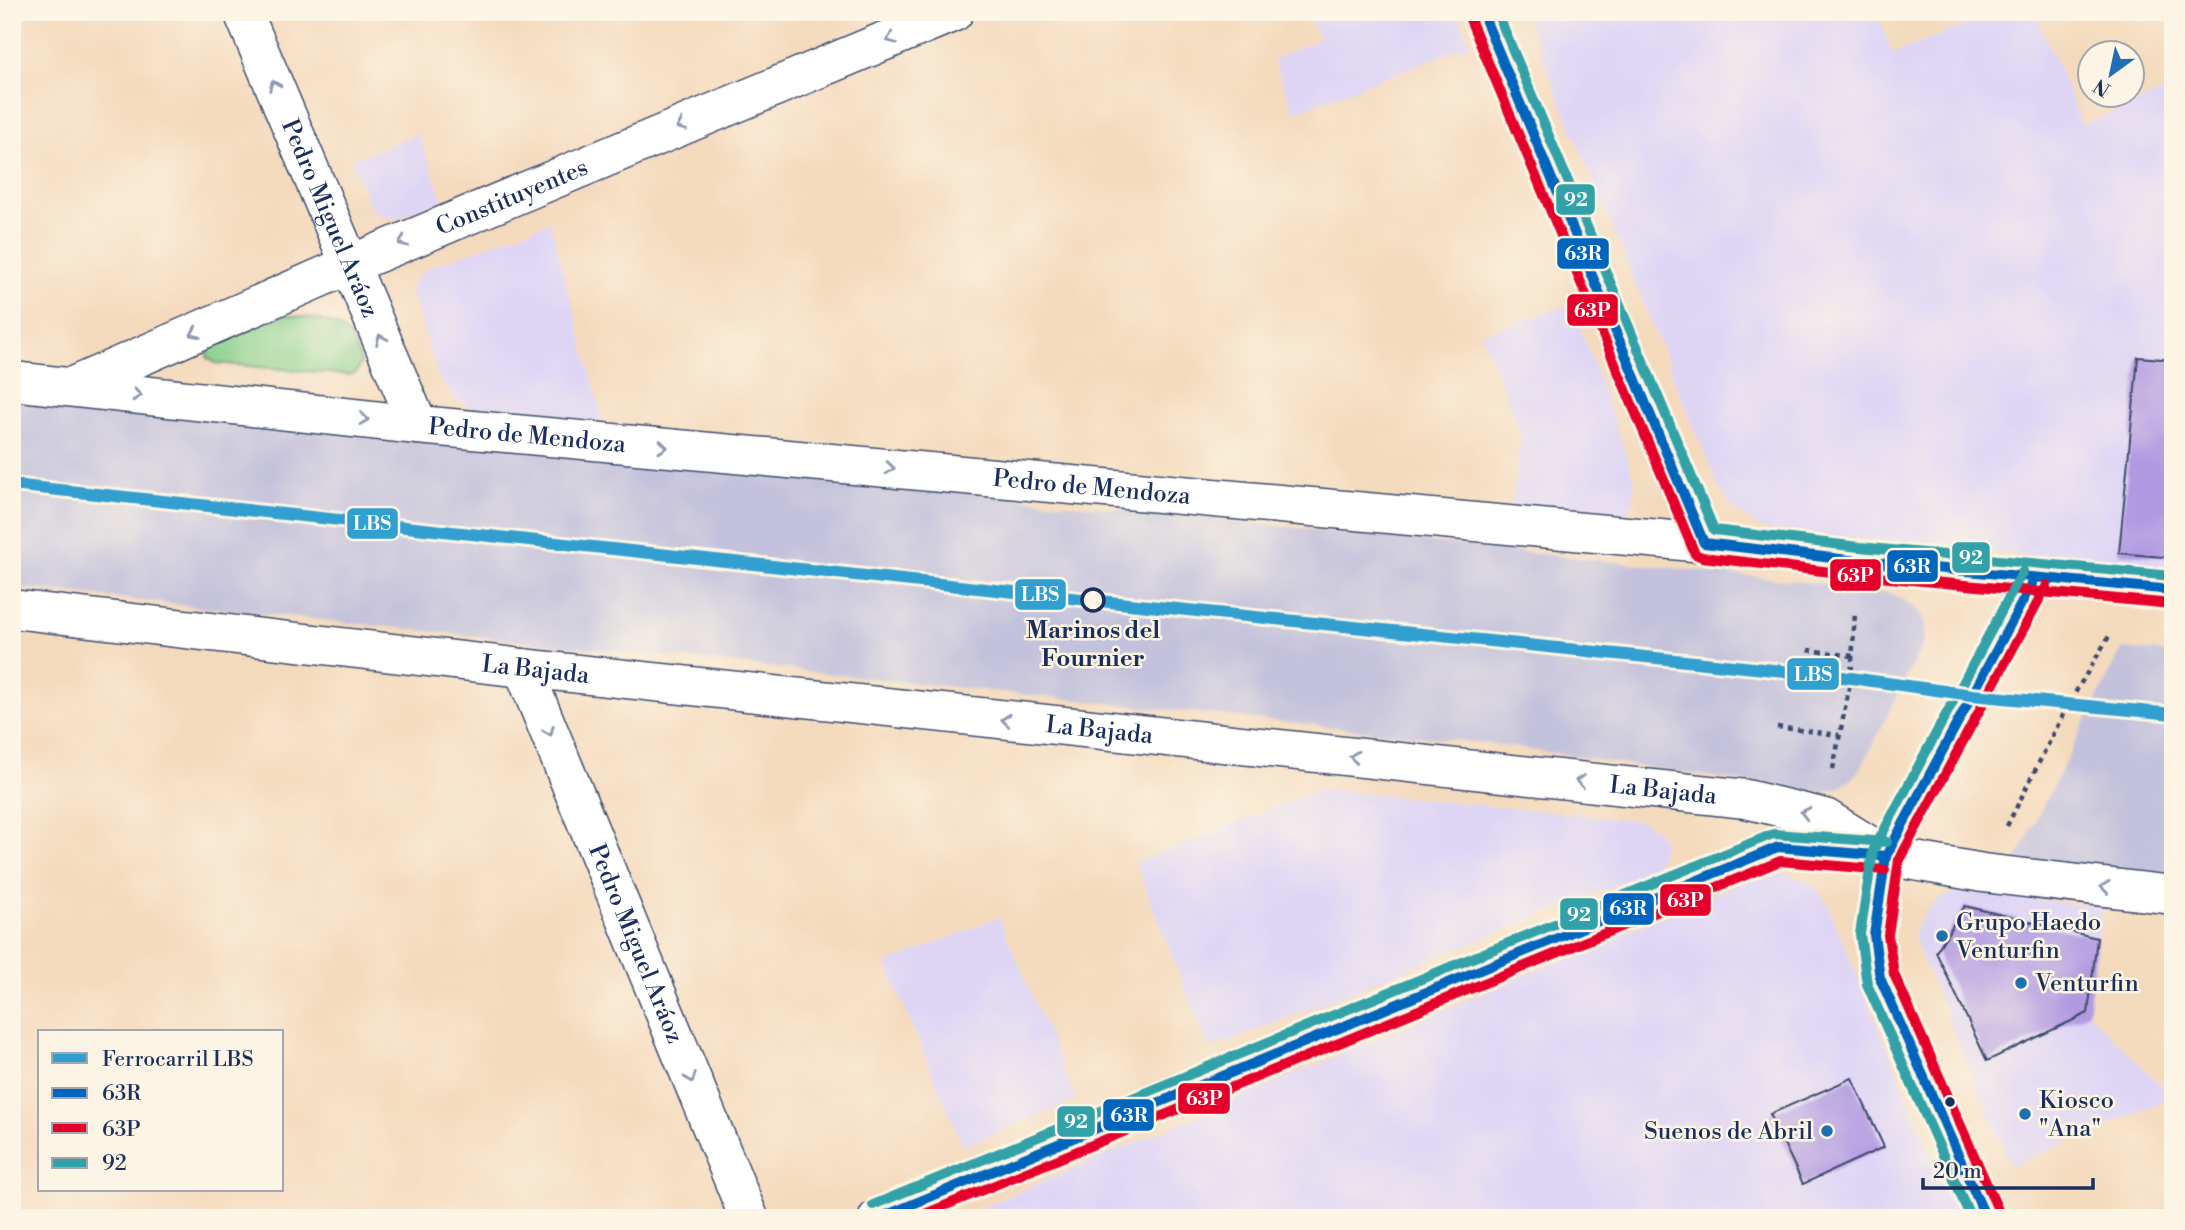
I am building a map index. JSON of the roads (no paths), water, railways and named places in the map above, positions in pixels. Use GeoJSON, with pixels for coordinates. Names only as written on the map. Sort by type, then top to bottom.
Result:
{"type":"FeatureCollection","features":[{"type":"Feature","properties":{"kind":"street","name":"Pedro Miguel Aráoz"},"geometry":{"type":"LineString","coordinates":[[243,12],[418,425]]}},
{"type":"Feature","properties":{"kind":"street","name":"Constituyentes"},"geometry":{"type":"LineString","coordinates":[[69,388],[349,265],[954,12]]}},
{"type":"Feature","properties":{"kind":"street"},"geometry":{"type":"LineString","coordinates":[[1482,12],[1704,543]]}},
{"type":"Feature","properties":{"kind":"street","name":"Pedro de Mendoza"},"geometry":{"type":"LineString","coordinates":[[12,381],[418,425],[1704,543],[1858,561],[2155,589]]}},
{"type":"Feature","properties":{"kind":"street"},"geometry":{"type":"LineString","coordinates":[[1986,1218],[1880,978],[1874,935],[1886,856],[2035,578]]}},
{"type":"Feature","properties":{"kind":"street","name":"La Bajada"},"geometry":{"type":"LineString","coordinates":[[12,609],[523,668],[1746,799],[1825,818],[1886,856],[1983,873],[2173,895]]}},
{"type":"Feature","properties":{"kind":"street","name":"Pedro Miguel Aráoz"},"geometry":{"type":"LineString","coordinates":[[523,668],[749,1218]]}},
{"type":"Feature","properties":{"kind":"street"},"geometry":{"type":"LineString","coordinates":[[878,1218],[1778,847],[1886,856]]}},
{"type":"Feature","properties":{"kind":"rail line","name":"LBS"},"geometry":{"type":"LineString","coordinates":[[12,485],[1851,678],[1972,695],[2173,714]]}},
{"type":"Feature","properties":{"kind":"place","name":"Marinos del Fournier"},"geometry":{"type":"Point","coordinates":[1093,600]}},
{"type":"Feature","properties":{"kind":"place","name":"Grupo Haedo Venturfin"},"geometry":{"type":"Point","coordinates":[1942,936]}},
{"type":"Feature","properties":{"kind":"place","name":"Venturfin"},"geometry":{"type":"Point","coordinates":[2021,983]}},
{"type":"Feature","properties":{"kind":"place","name":"Kiosco \"Ana\""},"geometry":{"type":"Point","coordinates":[2025,1114]}},
{"type":"Feature","properties":{"kind":"place","name":"Suenos de Abril"},"geometry":{"type":"Point","coordinates":[1827,1131]}}]}
